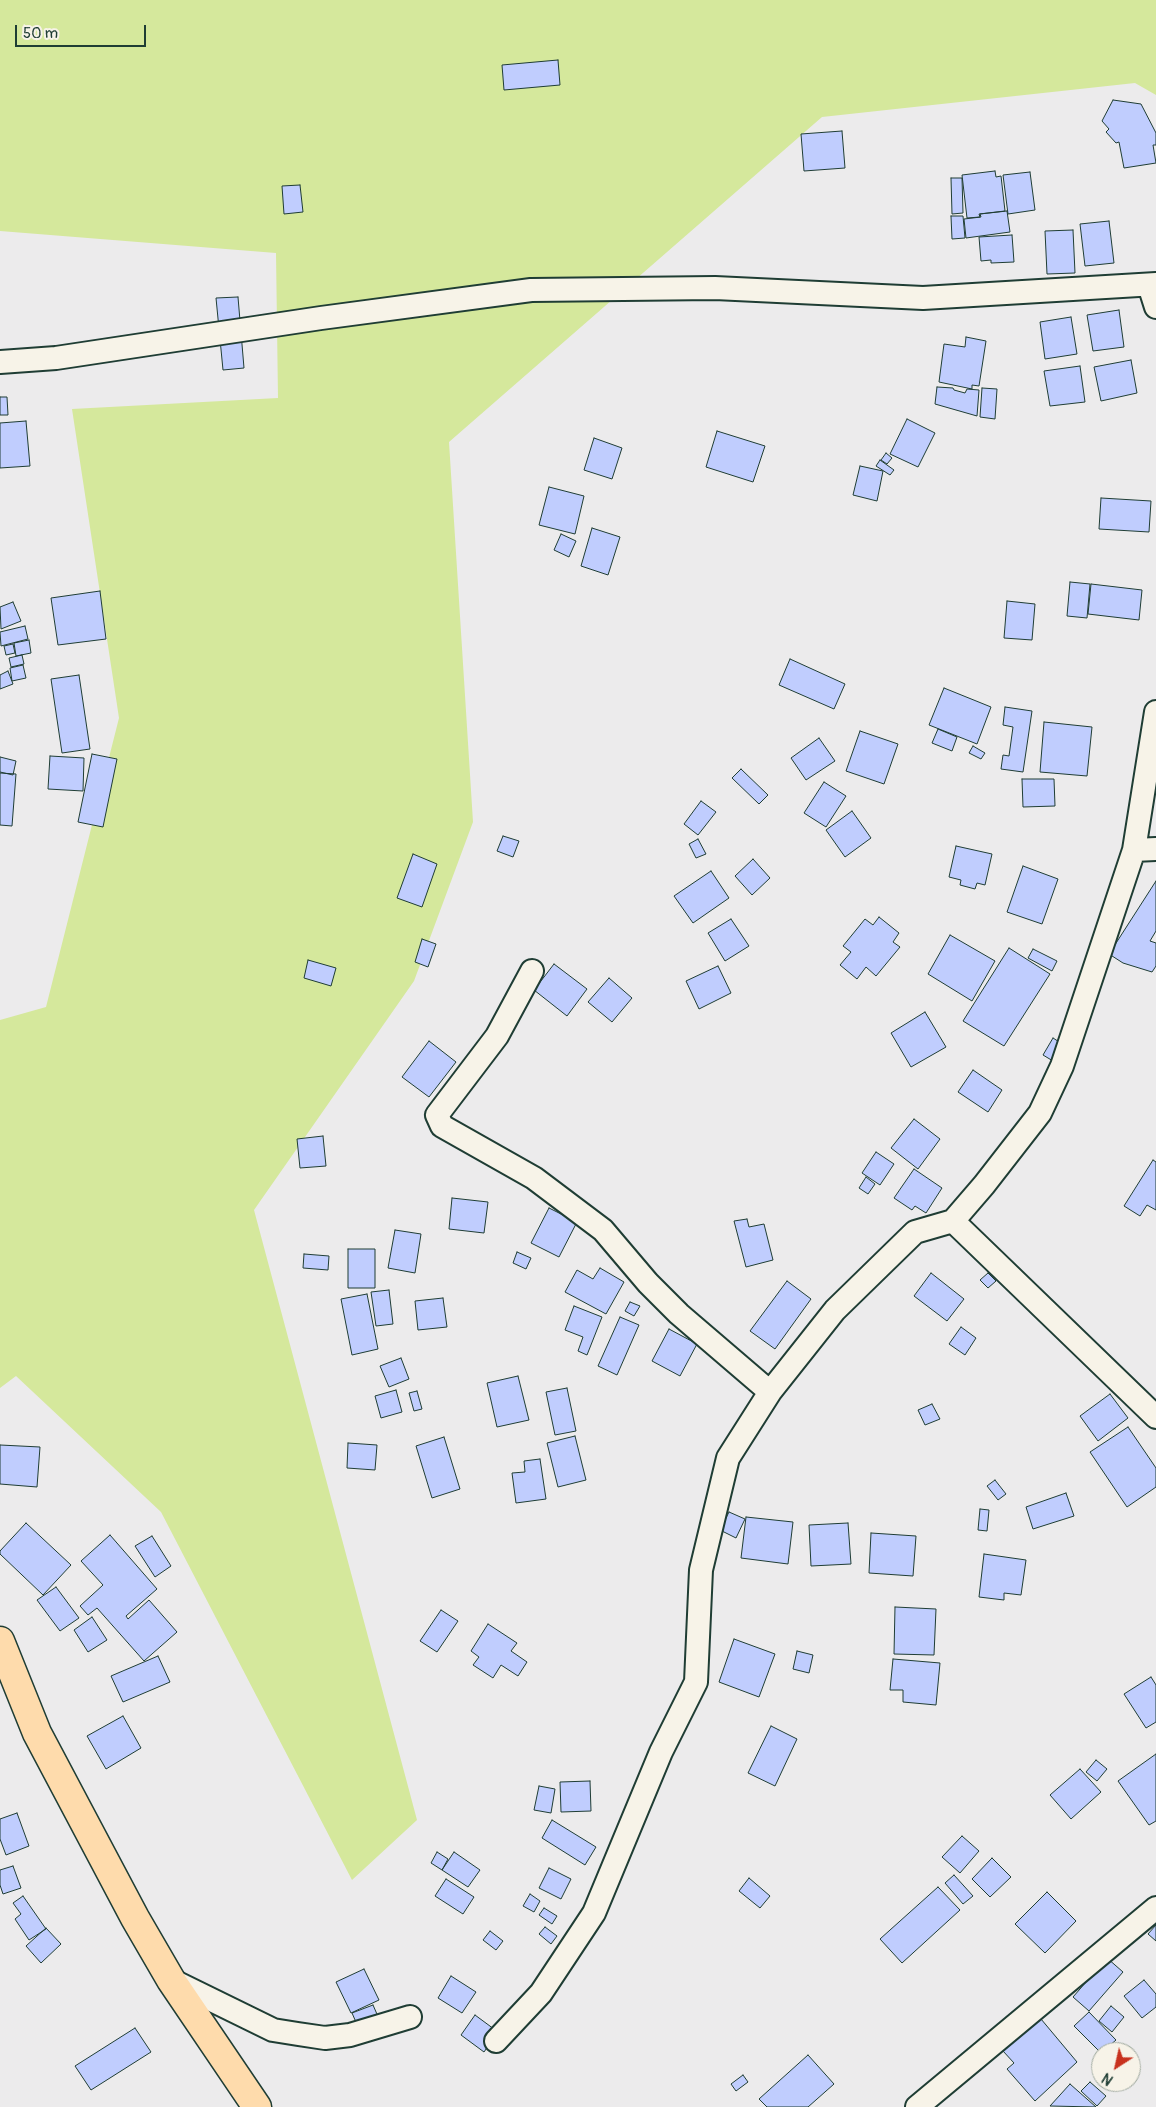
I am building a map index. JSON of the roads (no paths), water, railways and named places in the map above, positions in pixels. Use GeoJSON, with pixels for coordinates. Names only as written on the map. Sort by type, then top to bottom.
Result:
{"type":"FeatureCollection","features":[{"type":"Feature","properties":{"kind":"main road"},"geometry":{"type":"LineString","coordinates":[[0,1641],[37,1733],[135,1918],[172,1980],[257,2107]]}},
{"type":"Feature","properties":{"kind":"street"},"geometry":{"type":"LineString","coordinates":[[0,362],[56,358],[531,290],[715,288],[923,298],[1153,285],[1156,308]]}},
{"type":"Feature","properties":{"kind":"street"},"geometry":{"type":"LineString","coordinates":[[496,2041],[541,1993],[594,1913],[661,1752],[696,1682],[701,1570],[728,1458],[770,1392],[835,1310],[915,1232],[953,1221],[1040,1113],[1062,1066],[1145,850],[1156,712]]}},
{"type":"Feature","properties":{"kind":"street"},"geometry":{"type":"LineString","coordinates":[[532,971],[497,1036],[437,1115],[442,1126],[534,1178],[603,1230],[648,1284],[679,1314],[770,1392]]}},
{"type":"Feature","properties":{"kind":"street"},"geometry":{"type":"LineString","coordinates":[[953,1221],[1156,1417]]}},
{"type":"Feature","properties":{"kind":"street"},"geometry":{"type":"LineString","coordinates":[[917,2107],[1156,1908]]}},
{"type":"Feature","properties":{"kind":"street"},"geometry":{"type":"LineString","coordinates":[[172,1980],[273,2030],[298,2034],[325,2038],[350,2035],[410,2017]]}}]}
